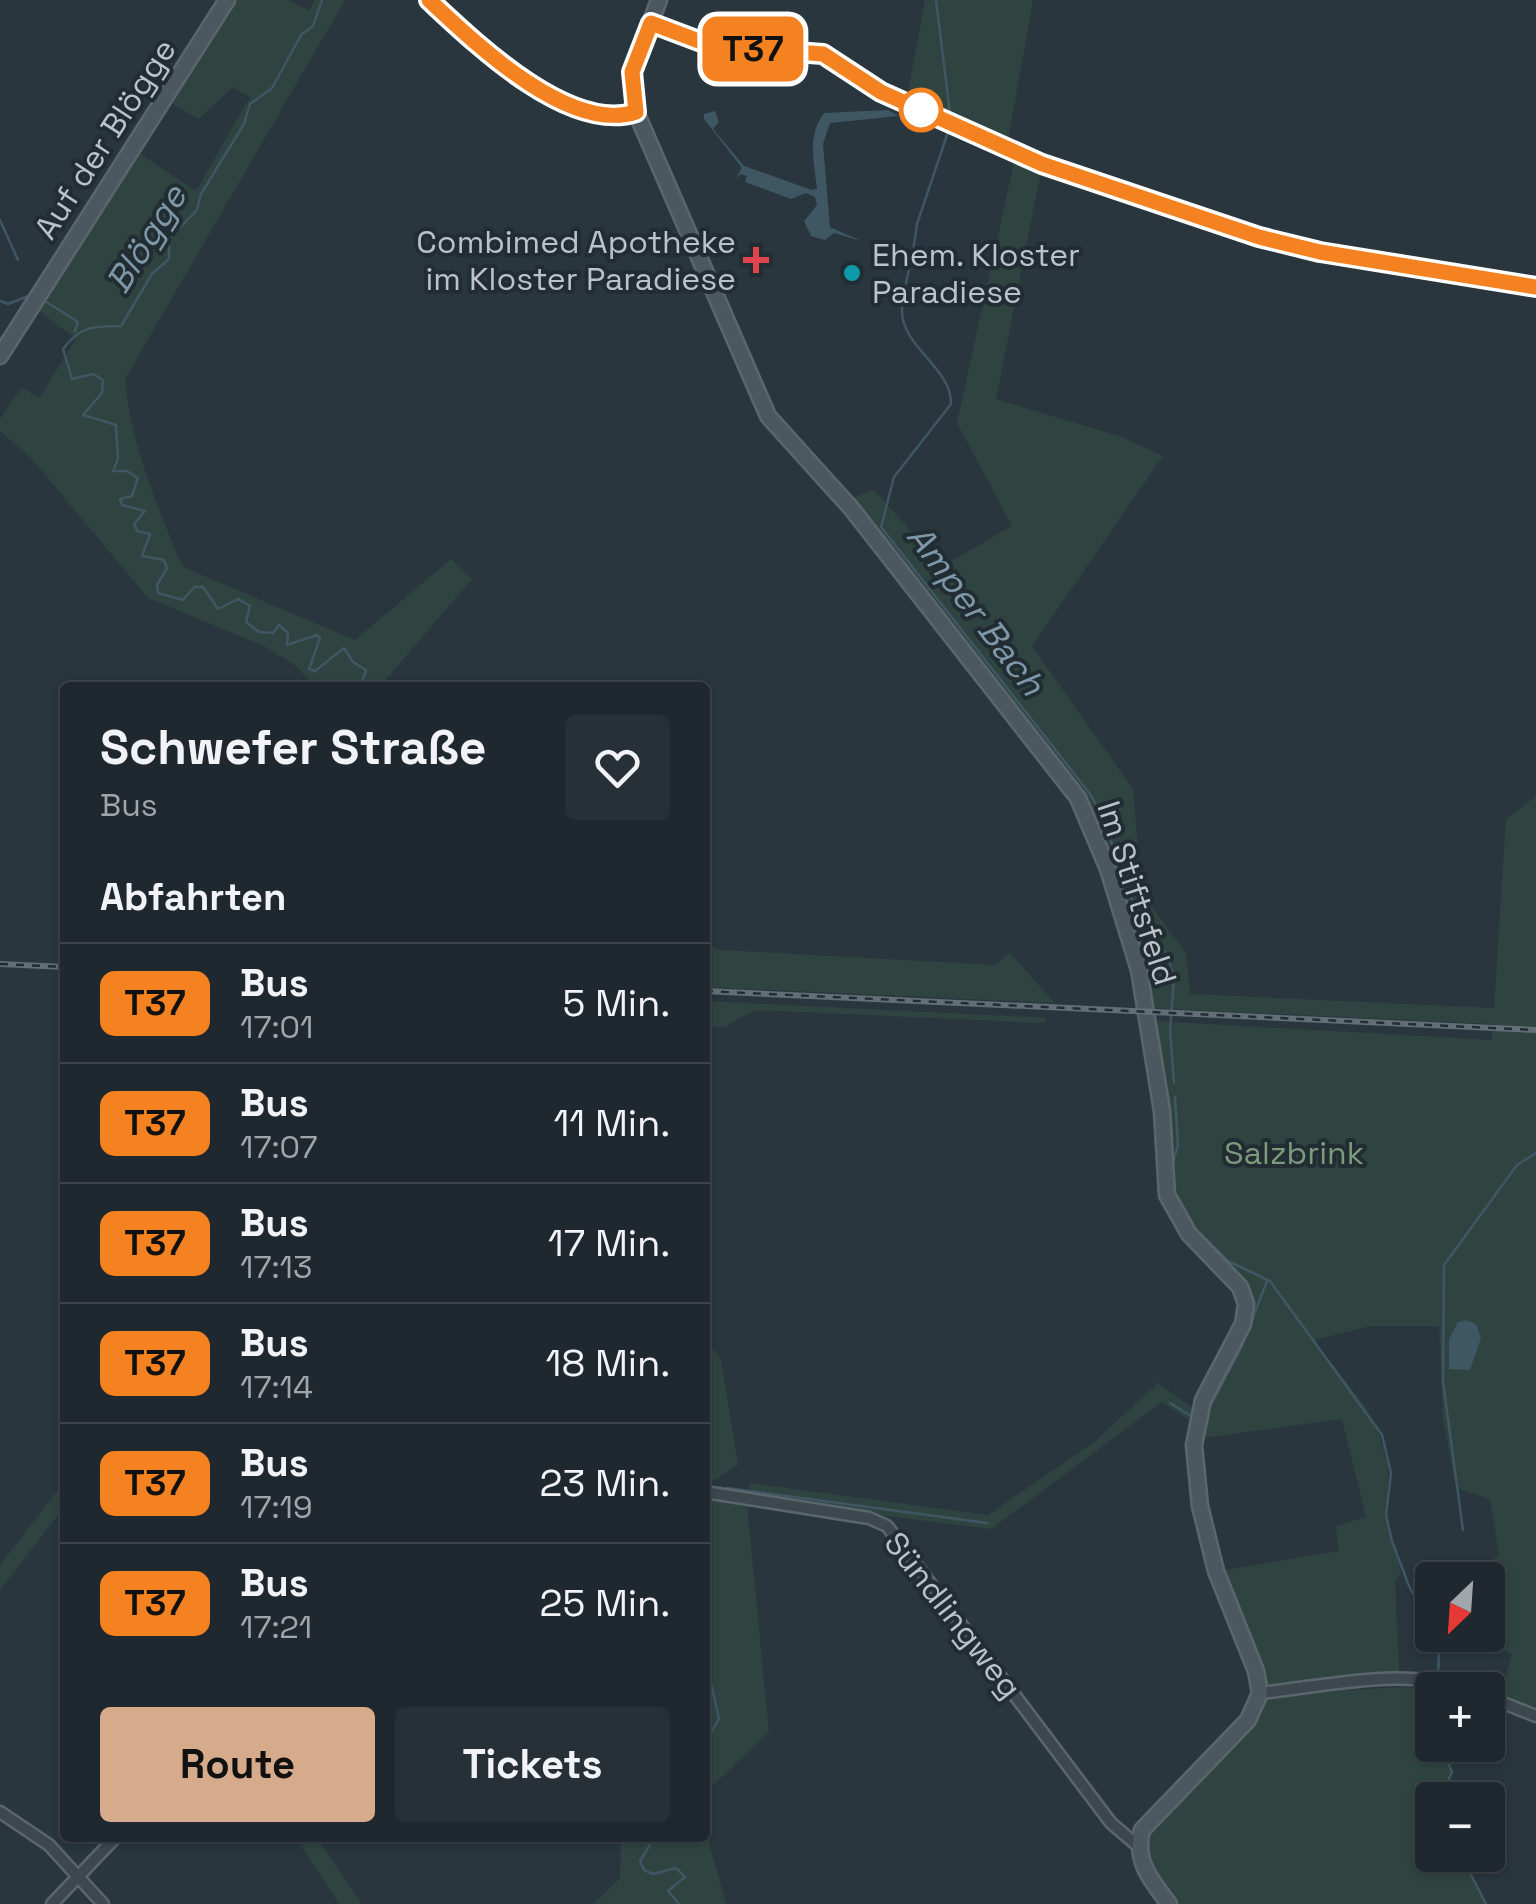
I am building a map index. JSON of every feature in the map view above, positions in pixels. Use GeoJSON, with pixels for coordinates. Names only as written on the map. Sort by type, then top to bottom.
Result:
{"type":"FeatureCollection","features":[{"type":"Feature","properties":{"kind":"street","name":"Auf der Blögge"},"geometry":{"type":"LineString","coordinates":[[0,356],[227,0]]}},
{"type":"Feature","properties":{"kind":"street"},"geometry":{"type":"LineString","coordinates":[[429,0],[558,101],[599,115],[636,112],[632,72],[659,0]]}},
{"type":"Feature","properties":{"kind":"street"},"geometry":{"type":"LineString","coordinates":[[651,23],[712,46],[823,54],[881,92],[1042,164],[1259,237],[1320,252],[1536,287]]}},
{"type":"Feature","properties":{"kind":"street","name":"Im Stiftsfeld"},"geometry":{"type":"LineString","coordinates":[[636,112],[762,408],[851,508],[1078,798],[1091,824],[1139,970],[1162,1111],[1166,1195],[1189,1234],[1240,1287],[1246,1304],[1243,1324],[1202,1400],[1194,1428],[1200,1506],[1216,1572],[1256,1671],[1260,1693]]}},
{"type":"Feature","properties":{"kind":"street","name":"Sündlingweg"},"geometry":{"type":"LineString","coordinates":[[710,1493],[869,1518],[886,1526],[1111,1823],[1138,1846]]}},
{"type":"Feature","properties":{"kind":"street"},"geometry":{"type":"LineString","coordinates":[[1170,1904],[1149,1877],[1138,1846],[1142,1830],[1248,1720],[1260,1693],[1415,1682]]}},
{"type":"Feature","properties":{"kind":"street"},"geometry":{"type":"LineString","coordinates":[[1505,1704],[1536,1716]]}},
{"type":"Feature","properties":{"kind":"street"},"geometry":{"type":"LineString","coordinates":[[0,1812],[35,1832],[103,1904]]}},
{"type":"Feature","properties":{"kind":"street"},"geometry":{"type":"LineString","coordinates":[[52,1904],[111,1842]]}},
{"type":"Feature","properties":{"kind":"green space"},"geometry":{"type":"Polygon","coordinates":[[[234,0],[288,0],[309,11],[315,0],[345,0],[125,379],[139,452],[183,567],[355,640],[451,559],[472,579],[384,682],[310,682],[296,666],[264,646],[148,598],[30,457],[0,431],[0,419],[21,388],[40,397],[76,339],[39,311],[57,273],[136,151],[196,191],[250,97],[233,87],[199,119],[168,101],[234,0]]]}},
{"type":"Feature","properties":{"kind":"green space"},"geometry":{"type":"Polygon","coordinates":[[[925,0],[1033,0],[1008,140],[907,97],[925,0]]]}},
{"type":"Feature","properties":{"kind":"green space","name":"Salzbrink"},"geometry":{"type":"Polygon","coordinates":[[[1014,162],[1041,171],[996,399],[1122,437],[1163,456],[1032,646],[1133,789],[1140,872],[1147,900],[1186,953],[1190,994],[1494,1008],[1506,819],[1536,796],[1536,1710],[1505,1698],[1512,1653],[1505,1651],[1505,1562],[1489,1562],[1499,1555],[1490,1499],[1456,1488],[1443,1420],[1439,1326],[1371,1326],[1314,1340],[1367,1409],[1388,1464],[1387,1518],[1401,1572],[1395,1582],[1399,1671],[1262,1690],[1219,1571],[1339,1551],[1336,1526],[1366,1517],[1342,1419],[1195,1439],[1248,1304],[1174,1213],[1154,1021],[1491,1040],[1493,1024],[1151,1008],[1131,921],[1084,795],[852,498],[874,490],[943,566],[1012,526],[957,423],[1014,162]]]}},
{"type":"Feature","properties":{"kind":"green space"},"geometry":{"type":"Polygon","coordinates":[[[710,947],[995,965],[1010,953],[1055,1003],[710,987],[710,947]]]}},
{"type":"Feature","properties":{"kind":"green space"},"geometry":{"type":"Polygon","coordinates":[[[710,1001],[1048,1018],[1044,1023],[755,1010],[724,1027],[710,1026],[710,1001]]]}},
{"type":"Feature","properties":{"kind":"green space"},"geometry":{"type":"Polygon","coordinates":[[[710,1345],[721,1359],[738,1465],[710,1483],[710,1345]]]}},
{"type":"Feature","properties":{"kind":"green space"},"geometry":{"type":"Polygon","coordinates":[[[1158,1383],[1198,1412],[1193,1423],[1162,1402],[991,1529],[749,1499],[749,1483],[988,1515],[1093,1443],[1158,1383]]]}},
{"type":"Feature","properties":{"kind":"green space"},"geometry":{"type":"Polygon","coordinates":[[[60,1487],[60,1512],[0,1590],[0,1565],[60,1487]]]}},
{"type":"Feature","properties":{"kind":"green space"},"geometry":{"type":"Polygon","coordinates":[[[710,1499],[747,1505],[769,1732],[710,1788],[710,1499]]]}},
{"type":"Feature","properties":{"kind":"green space"},"geometry":{"type":"Polygon","coordinates":[[[1415,1688],[1415,1762],[1449,1762],[1453,1771],[1448,1782],[1415,1782],[1415,1872],[1470,1872],[1486,1904],[1172,1904],[1150,1874],[1145,1830],[1262,1694],[1415,1688]]]}},
{"type":"Feature","properties":{"kind":"green space"},"geometry":{"type":"Polygon","coordinates":[[[299,1842],[320,1842],[362,1904],[339,1904],[299,1842]]]}},
{"type":"Feature","properties":{"kind":"green space"},"geometry":{"type":"Polygon","coordinates":[[[621,1842],[709,1842],[726,1904],[593,1904],[620,1878],[621,1842]]]}},
{"type":"Feature","properties":{"kind":"water"},"geometry":{"type":"Polygon","coordinates":[[[888,110],[899,116],[830,123],[823,144],[830,227],[861,241],[834,233],[825,240],[811,236],[804,221],[817,205],[815,197],[806,193],[791,199],[745,182],[747,176],[740,174],[735,179],[742,168],[704,119],[704,114],[715,111],[719,122],[713,129],[744,166],[812,190],[817,189],[815,130],[824,113],[888,110]]]}},
{"type":"Feature","properties":{"kind":"water"},"geometry":{"type":"Polygon","coordinates":[[[1458,1322],[1476,1324],[1481,1338],[1470,1370],[1449,1369],[1449,1339],[1458,1322]]]}},
{"type":"Feature","properties":{"kind":"waterway","name":"Blögge"},"geometry":{"type":"LineString","coordinates":[[322,0],[313,26],[301,35],[272,88],[250,104],[244,124],[201,194],[197,210],[169,239],[169,259],[152,274],[121,326],[88,329],[63,349],[72,379],[93,374],[103,380],[102,393],[83,415],[116,425],[118,459],[113,471],[127,471],[138,478],[132,496],[120,499],[122,505],[145,511],[134,524],[137,531],[150,534],[142,556],[164,560],[167,568],[157,585],[158,593],[183,600],[194,587],[203,587],[218,609],[238,599],[250,606],[246,622],[259,632],[273,633],[279,625],[288,633],[287,645],[317,635],[320,638],[309,669],[315,671],[344,648],[353,662],[366,670],[362,682]]}},
{"type":"Feature","properties":{"kind":"waterway","name":"Amper Bach"},"geometry":{"type":"LineString","coordinates":[[936,0],[950,113]]}},
{"type":"Feature","properties":{"kind":"waterway","name":"Amper Bach"},"geometry":{"type":"LineString","coordinates":[[912,258],[917,224],[948,132]]}},
{"type":"Feature","properties":{"kind":"waterway"},"geometry":{"type":"LineString","coordinates":[[0,220],[18,260]]}},
{"type":"Feature","properties":{"kind":"waterway","name":"Amper Bach"},"geometry":{"type":"LineString","coordinates":[[910,265],[902,301],[905,326],[944,380],[951,404],[894,477],[881,527],[1090,794],[1102,816]]}},
{"type":"Feature","properties":{"kind":"waterway"},"geometry":{"type":"LineString","coordinates":[[0,301],[8,304],[31,295]]}},
{"type":"Feature","properties":{"kind":"waterway"},"geometry":{"type":"LineString","coordinates":[[45,301],[78,322],[75,331]]}},
{"type":"Feature","properties":{"kind":"waterway","name":"Amper Bach"},"geometry":{"type":"LineString","coordinates":[[1105,825],[1140,922],[1167,954],[1174,979],[1170,1031],[1174,1083]]}},
{"type":"Feature","properties":{"kind":"waterway","name":"Amper Bach"},"geometry":{"type":"LineString","coordinates":[[1172,1165],[1178,1145],[1175,1097]]}},
{"type":"Feature","properties":{"kind":"waterway"},"geometry":{"type":"LineString","coordinates":[[1463,1530],[1443,1382],[1444,1265],[1517,1165],[1536,1153]]}},
{"type":"Feature","properties":{"kind":"waterway","name":"Amper Bach"},"geometry":{"type":"LineString","coordinates":[[1193,1227],[1228,1261],[1270,1281],[1382,1435],[1391,1473],[1386,1515],[1415,1597]]}},
{"type":"Feature","properties":{"kind":"waterway"},"geometry":{"type":"LineString","coordinates":[[1204,1418],[1241,1348],[1267,1281]]}},
{"type":"Feature","properties":{"kind":"waterway"},"geometry":{"type":"LineString","coordinates":[[1170,1403],[1191,1416]]}},
{"type":"Feature","properties":{"kind":"waterway"},"geometry":{"type":"LineString","coordinates":[[727,1488],[987,1523]]}},
{"type":"Feature","properties":{"kind":"waterway"},"geometry":{"type":"LineString","coordinates":[[1438,1672],[1439,1652]]}},
{"type":"Feature","properties":{"kind":"waterway","name":"Blögge"},"geometry":{"type":"LineString","coordinates":[[710,1678],[719,1719],[710,1734]]}},
{"type":"Feature","properties":{"kind":"waterway","name":"Amper Bach"},"geometry":{"type":"LineString","coordinates":[[1448,1762],[1452,1772],[1448,1782]]}},
{"type":"Feature","properties":{"kind":"waterway","name":"Blögge"},"geometry":{"type":"LineString","coordinates":[[652,1842],[640,1861],[644,1870],[653,1874],[676,1868],[685,1877],[668,1891],[679,1904]]}},
{"type":"Feature","properties":{"kind":"waterway","name":"Amper Bach"},"geometry":{"type":"LineString","coordinates":[[1470,1872],[1486,1904]]}},
{"type":"Feature","properties":{"kind":"railway"},"geometry":{"type":"LineString","coordinates":[[0,964],[60,967]]}},
{"type":"Feature","properties":{"kind":"railway"},"geometry":{"type":"LineString","coordinates":[[710,991],[1536,1030]]}},
{"type":"Feature","properties":{"kind":"bus line","name":"T37"},"geometry":{"type":"LineString","coordinates":[[429,0],[538,88],[588,113],[626,116],[636,112],[632,72],[651,23],[712,46],[823,54],[841,62],[881,92],[1042,164],[1259,237],[1320,252],[1536,287]]}},
{"type":"Feature","properties":{"kind":"place","name":"Combimed Apotheke im Kloster Paradiese"},"geometry":{"type":"Point","coordinates":[756,260]}},
{"type":"Feature","properties":{"kind":"place","name":"Ehem. Kloster Paradiese"},"geometry":{"type":"Point","coordinates":[852,273]}}]}
